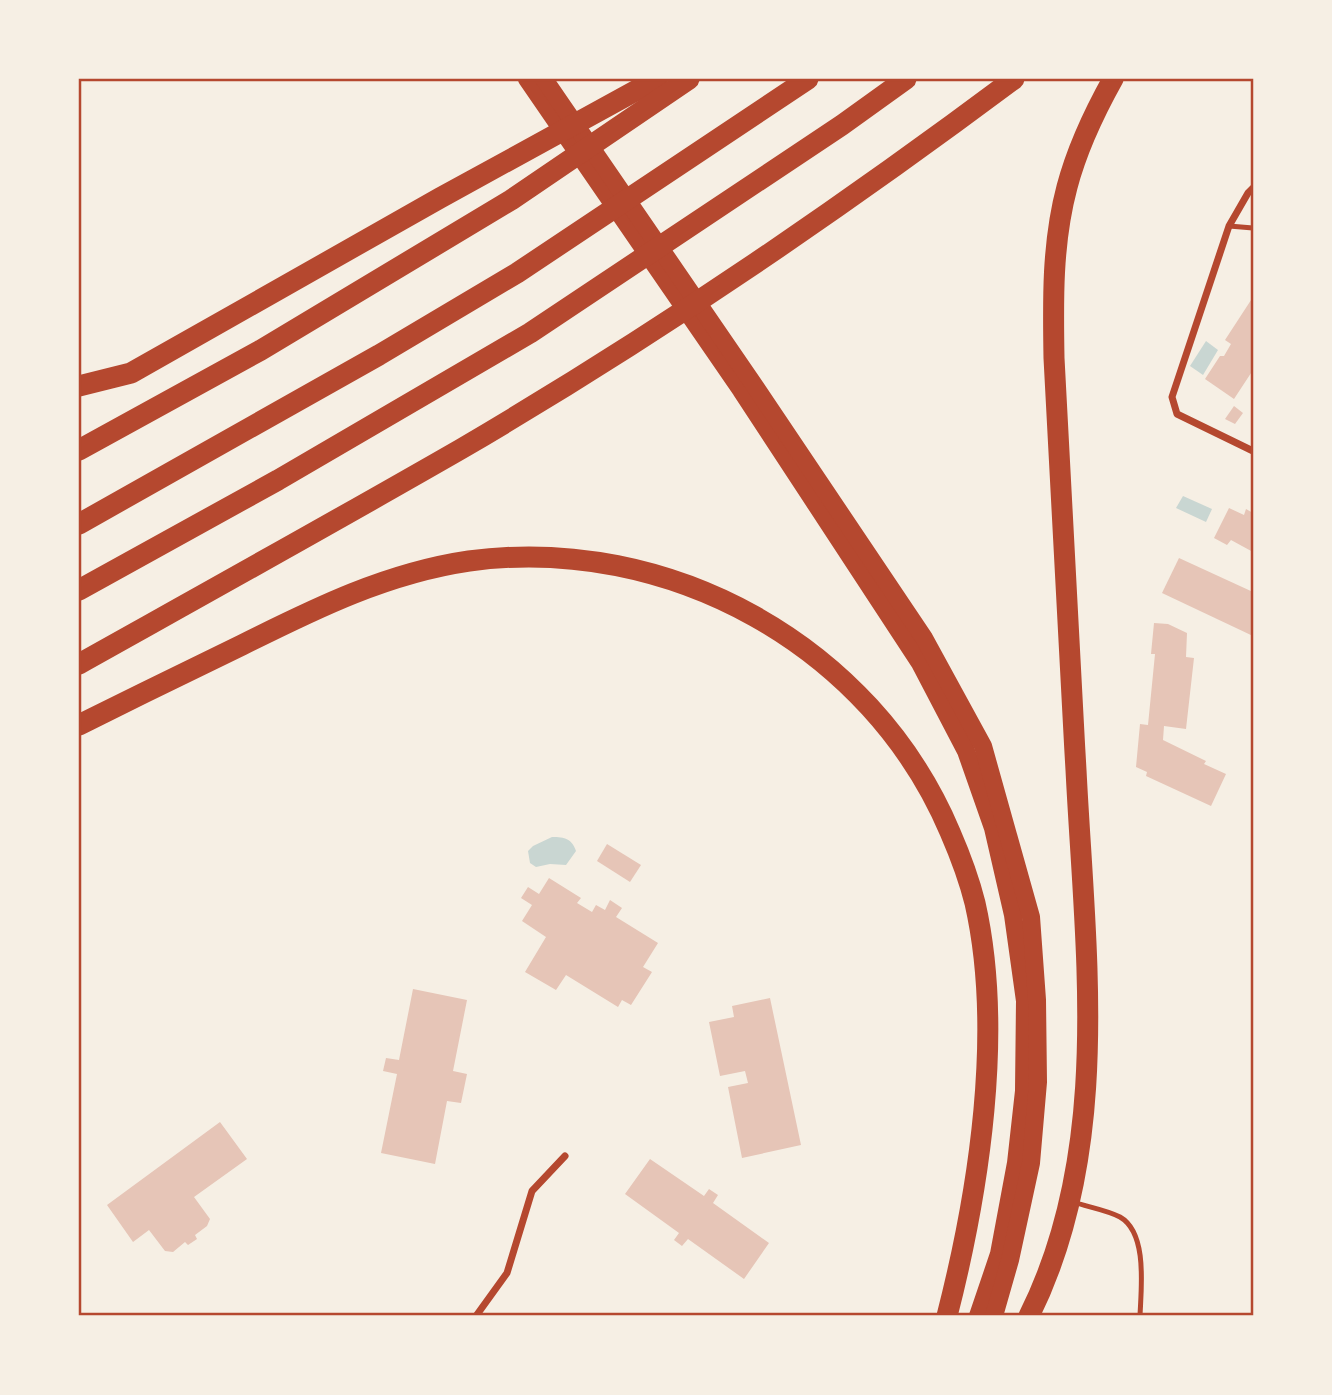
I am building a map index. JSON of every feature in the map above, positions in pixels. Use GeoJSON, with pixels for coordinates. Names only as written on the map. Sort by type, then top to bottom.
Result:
{"type":"FeatureCollection","features":[{"type":"Feature","properties":{"kind":"highway"},"geometry":{"type":"LineString","coordinates":[[79,386],[131,373],[657,79]]}},
{"type":"Feature","properties":{"kind":"highway"},"geometry":{"type":"LineString","coordinates":[[79,450],[261,350],[511,200],[689,79]]}},
{"type":"Feature","properties":{"kind":"highway"},"geometry":{"type":"LineString","coordinates":[[79,524],[379,355],[517,272],[808,79]]}},
{"type":"Feature","properties":{"kind":"highway"},"geometry":{"type":"LineString","coordinates":[[79,590],[300,467],[530,333],[842,125],[906,79]]}},
{"type":"Feature","properties":{"kind":"highway"},"geometry":{"type":"LineString","coordinates":[[79,664],[462,448],[596,366],[807,228],[1014,79]]}},
{"type":"Feature","properties":{"kind":"highway"},"geometry":{"type":"LineString","coordinates":[[1029,1316],[1049,1269],[1070,1201],[1080,1150],[1084,1113],[1087,1013],[1054,358],[1056,246],[1067,186],[1087,129],[1113,79]]}},
{"type":"Feature","properties":{"kind":"highway"},"geometry":{"type":"LineString","coordinates":[[79,725],[345,595],[412,572],[468,562],[533,557],[589,560],[618,565],[705,591],[753,614],[783,633],[845,683],[877,716],[904,750],[944,819],[975,902],[987,984],[986,1069],[971,1204],[947,1316]]}},
{"type":"Feature","properties":{"kind":"main road"},"geometry":{"type":"LineString","coordinates":[[527,79],[924,638],[983,746],[1031,917],[1037,1000],[1038,1082],[1032,1149],[1010,1260],[994,1316]]}},
{"type":"Feature","properties":{"kind":"main road"},"geometry":{"type":"LineString","coordinates":[[544,79],[747,386],[920,663],[966,751],[993,828],[1013,915],[1025,1001],[1024,1091],[1016,1163],[999,1254],[978,1316]]}},
{"type":"Feature","properties":{"kind":"street"},"geometry":{"type":"LineString","coordinates":[[1253,188],[1229,226],[1172,397],[1177,414],[1253,451]]}},
{"type":"Feature","properties":{"kind":"street"},"geometry":{"type":"LineString","coordinates":[[476,1316],[507,1273],[532,1191],[565,1156]]}},
{"type":"Feature","properties":{"kind":"lane"},"geometry":{"type":"LineString","coordinates":[[1229,226],[1253,228]]}},
{"type":"Feature","properties":{"kind":"lane"},"geometry":{"type":"LineString","coordinates":[[1070,1201],[1121,1217],[1137,1235],[1140,1250],[1140,1316]]}},
{"type":"Feature","properties":{"kind":"shaded area"},"geometry":{"type":"Polygon","coordinates":[[[1206,341],[1218,350],[1203,375],[1190,366],[1206,341]]]}},
{"type":"Feature","properties":{"kind":"shaded area"},"geometry":{"type":"Polygon","coordinates":[[[1183,496],[1212,509],[1206,522],[1176,508],[1183,496]]]}},
{"type":"Feature","properties":{"kind":"shaded area"},"geometry":{"type":"Polygon","coordinates":[[[552,837],[567,840],[576,851],[566,865],[536,867],[530,863],[528,851],[552,837]]]}},
{"type":"Feature","properties":{"kind":"building"},"geometry":{"type":"Polygon","coordinates":[[[1253,297],[1253,370],[1234,399],[1205,379],[1220,356],[1224,356],[1231,344],[1225,340],[1253,297]]]}},
{"type":"Feature","properties":{"kind":"building"},"geometry":{"type":"Polygon","coordinates":[[[1234,406],[1243,413],[1235,424],[1225,419],[1234,406]]]}},
{"type":"Feature","properties":{"kind":"building"},"geometry":{"type":"Polygon","coordinates":[[[1229,508],[1244,515],[1246,509],[1253,513],[1253,552],[1231,540],[1227,545],[1214,538],[1229,508]]]}},
{"type":"Feature","properties":{"kind":"building"},"geometry":{"type":"Polygon","coordinates":[[[1179,558],[1253,592],[1253,636],[1162,593],[1179,558]]]}},
{"type":"Feature","properties":{"kind":"building"},"geometry":{"type":"Polygon","coordinates":[[[1154,623],[1168,624],[1187,633],[1186,657],[1194,658],[1186,729],[1164,726],[1163,740],[1226,774],[1211,806],[1146,776],[1147,772],[1136,767],[1140,724],[1148,725],[1155,654],[1151,654],[1154,623]]]}},
{"type":"Feature","properties":{"kind":"building"},"geometry":{"type":"Polygon","coordinates":[[[607,844],[641,865],[630,882],[597,861],[607,844]]]}},
{"type":"Feature","properties":{"kind":"building"},"geometry":{"type":"Polygon","coordinates":[[[549,878],[581,898],[577,903],[592,912],[596,905],[605,910],[610,900],[622,908],[616,917],[658,943],[643,967],[652,972],[631,1005],[622,1000],[618,1007],[566,975],[556,990],[525,972],[546,937],[522,921],[532,905],[521,898],[528,887],[539,894],[549,878]]]}},
{"type":"Feature","properties":{"kind":"building"},"geometry":{"type":"Polygon","coordinates":[[[413,989],[467,1000],[453,1071],[467,1074],[461,1103],[447,1101],[435,1164],[381,1153],[397,1074],[383,1071],[386,1058],[399,1060],[413,989]]]}},
{"type":"Feature","properties":{"kind":"building"},"geometry":{"type":"Polygon","coordinates":[[[770,998],[801,1145],[742,1158],[728,1087],[748,1083],[745,1071],[720,1076],[709,1022],[734,1017],[732,1006],[770,998]]]}},
{"type":"Feature","properties":{"kind":"building"},"geometry":{"type":"Polygon","coordinates":[[[220,1122],[247,1159],[194,1197],[210,1219],[207,1226],[195,1235],[197,1239],[188,1245],[185,1242],[173,1252],[165,1251],[149,1230],[133,1242],[107,1205],[220,1122]]]}},
{"type":"Feature","properties":{"kind":"building"},"geometry":{"type":"Polygon","coordinates":[[[650,1159],[704,1196],[709,1189],[718,1195],[713,1203],[769,1243],[744,1279],[688,1239],[682,1246],[674,1240],[679,1233],[625,1194],[650,1159]]]}}]}
